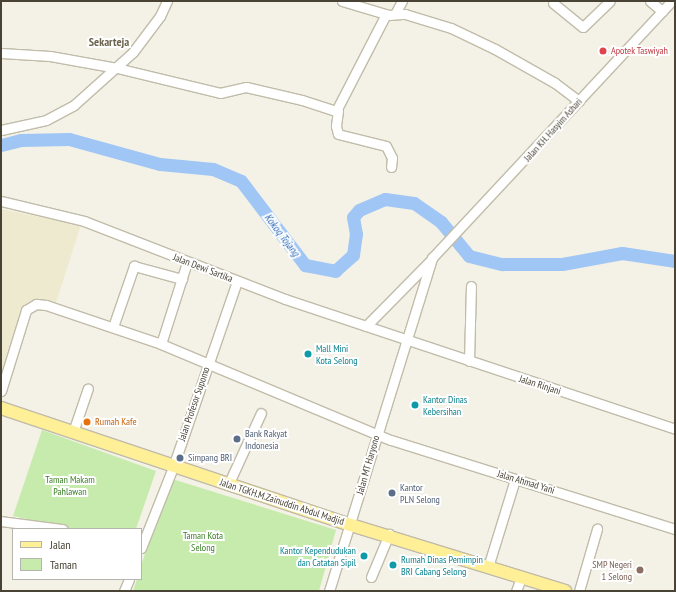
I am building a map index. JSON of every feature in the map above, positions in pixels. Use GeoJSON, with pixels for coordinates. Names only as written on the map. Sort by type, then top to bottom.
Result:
{"type":"FeatureCollection","features":[{"type":"Feature","properties":{"kind":"main road","name":"Jalan TGKH.M.Zainuddin Abdul Madjid"},"geometry":{"type":"LineString","coordinates":[[1,408],[351,525],[389,534],[550,589],[565,591]]}},
{"type":"Feature","properties":{"kind":"street"},"geometry":{"type":"LineString","coordinates":[[1,130],[31,125],[62,113],[117,68],[147,36],[168,1]]}},
{"type":"Feature","properties":{"kind":"street"},"geometry":{"type":"LineString","coordinates":[[342,1],[391,14],[405,14],[480,41],[555,83],[579,101]]}},
{"type":"Feature","properties":{"kind":"street"},"geometry":{"type":"LineString","coordinates":[[391,167],[392,158],[386,146],[338,134],[336,126],[338,111],[360,62],[391,14],[402,1]]}},
{"type":"Feature","properties":{"kind":"street"},"geometry":{"type":"LineString","coordinates":[[553,2],[583,27],[610,1]]}},
{"type":"Feature","properties":{"kind":"street"},"geometry":{"type":"LineString","coordinates":[[650,1],[662,11]]}},
{"type":"Feature","properties":{"kind":"street","name":"Jalan KH. Hasyim Ashari"},"geometry":{"type":"LineString","coordinates":[[366,326],[440,251],[672,1]]}},
{"type":"Feature","properties":{"kind":"street"},"geometry":{"type":"LineString","coordinates":[[1,53],[50,56],[117,68],[220,93],[230,92],[246,87],[338,111]]}},
{"type":"Feature","properties":{"kind":"street","name":"Jalan Dewi Sartika"},"geometry":{"type":"LineString","coordinates":[[1,201],[84,220],[237,282],[405,340]]}},
{"type":"Feature","properties":{"kind":"street"},"geometry":{"type":"LineString","coordinates":[[405,340],[432,258]]}},
{"type":"Feature","properties":{"kind":"street"},"geometry":{"type":"LineString","coordinates":[[161,344],[187,262]]}},
{"type":"Feature","properties":{"kind":"street"},"geometry":{"type":"LineString","coordinates":[[113,328],[134,266],[182,279]]}},
{"type":"Feature","properties":{"kind":"street","name":"Jalan Profesor Supomo"},"geometry":{"type":"LineString","coordinates":[[142,544],[173,466],[237,282]]}},
{"type":"Feature","properties":{"kind":"street"},"geometry":{"type":"LineString","coordinates":[[469,361],[471,286]]}},
{"type":"Feature","properties":{"kind":"street","name":"Jalan Ahmad Yani"},"geometry":{"type":"LineString","coordinates":[[1,391],[26,310],[30,306],[46,306],[161,344],[377,435],[675,529]]}},
{"type":"Feature","properties":{"kind":"street","name":"Jalan Rinjani"},"geometry":{"type":"LineString","coordinates":[[405,340],[675,429]]}},
{"type":"Feature","properties":{"kind":"street","name":"Jalan MT Haryono"},"geometry":{"type":"LineString","coordinates":[[329,591],[351,525],[405,340]]}},
{"type":"Feature","properties":{"kind":"street"},"geometry":{"type":"LineString","coordinates":[[73,432],[88,388]]}},
{"type":"Feature","properties":{"kind":"street"},"geometry":{"type":"LineString","coordinates":[[228,485],[261,413]]}},
{"type":"Feature","properties":{"kind":"street"},"geometry":{"type":"LineString","coordinates":[[488,567],[515,479]]}},
{"type":"Feature","properties":{"kind":"street"},"geometry":{"type":"LineString","coordinates":[[1,522],[53,528]]}},
{"type":"Feature","properties":{"kind":"street"},"geometry":{"type":"LineString","coordinates":[[579,591],[597,529]]}},
{"type":"Feature","properties":{"kind":"street"},"geometry":{"type":"LineString","coordinates":[[372,577],[389,534]]}},
{"type":"Feature","properties":{"kind":"street"},"geometry":{"type":"LineString","coordinates":[[516,591],[521,578]]}},
{"type":"Feature","properties":{"kind":"street"},"geometry":{"type":"LineString","coordinates":[[124,591],[129,580]]}},
{"type":"Feature","properties":{"kind":"shaded area"},"geometry":{"type":"Polygon","coordinates":[[[1,209],[81,225],[55,306],[25,309],[1,388],[1,209]]]}},
{"type":"Feature","properties":{"kind":"green space","name":"Taman Makam Pahlawan"},"geometry":{"type":"Polygon","coordinates":[[[42,430],[156,471],[136,528],[67,528],[13,516],[42,430]]]}},
{"type":"Feature","properties":{"kind":"green space","name":"Taman Kota Selong"},"geometry":{"type":"Polygon","coordinates":[[[169,478],[336,530],[319,591],[133,591],[137,580],[142,580],[142,563],[169,478]]]}},
{"type":"Feature","properties":{"kind":"waterway","name":"Kokoq Tojang"},"geometry":{"type":"LineString","coordinates":[[1,145],[21,140],[69,139],[160,164],[213,169],[241,181],[305,265],[335,271],[353,255],[356,234],[353,217],[359,210],[385,199],[414,203],[441,222],[469,256],[502,264],[562,264],[622,253],[675,261]]}},
{"type":"Feature","properties":{"kind":"place","name":"Apotek Taswiyah"},"geometry":{"type":"Point","coordinates":[603,51]}},
{"type":"Feature","properties":{"kind":"place","name":"Mall Mini Kota Selong"},"geometry":{"type":"Point","coordinates":[308,354]}},
{"type":"Feature","properties":{"kind":"place","name":"Kantor Dinas Kebersihan"},"geometry":{"type":"Point","coordinates":[415,405]}},
{"type":"Feature","properties":{"kind":"place","name":"Rumah Kafe"},"geometry":{"type":"Point","coordinates":[87,422]}},
{"type":"Feature","properties":{"kind":"place","name":"Bank Rakyat Indonesia"},"geometry":{"type":"Point","coordinates":[237,439]}},
{"type":"Feature","properties":{"kind":"place","name":"Simpang BRI"},"geometry":{"type":"Point","coordinates":[180,458]}},
{"type":"Feature","properties":{"kind":"place","name":"Kantor PLN Selong"},"geometry":{"type":"Point","coordinates":[392,493]}},
{"type":"Feature","properties":{"kind":"place","name":"Kantor Kependudukan dan Catatan Sipil"},"geometry":{"type":"Point","coordinates":[364,556]}},
{"type":"Feature","properties":{"kind":"place","name":"Rumah Dinas Pemimpin BRI Cabang Selong"},"geometry":{"type":"Point","coordinates":[393,565]}},
{"type":"Feature","properties":{"kind":"place","name":"SMP Negeri 1 Selong"},"geometry":{"type":"Point","coordinates":[640,570]}},
{"type":"Feature","properties":{"kind":"district","name":"Sekarteja"},"geometry":{"type":"Point","coordinates":[109,42]}}]}
